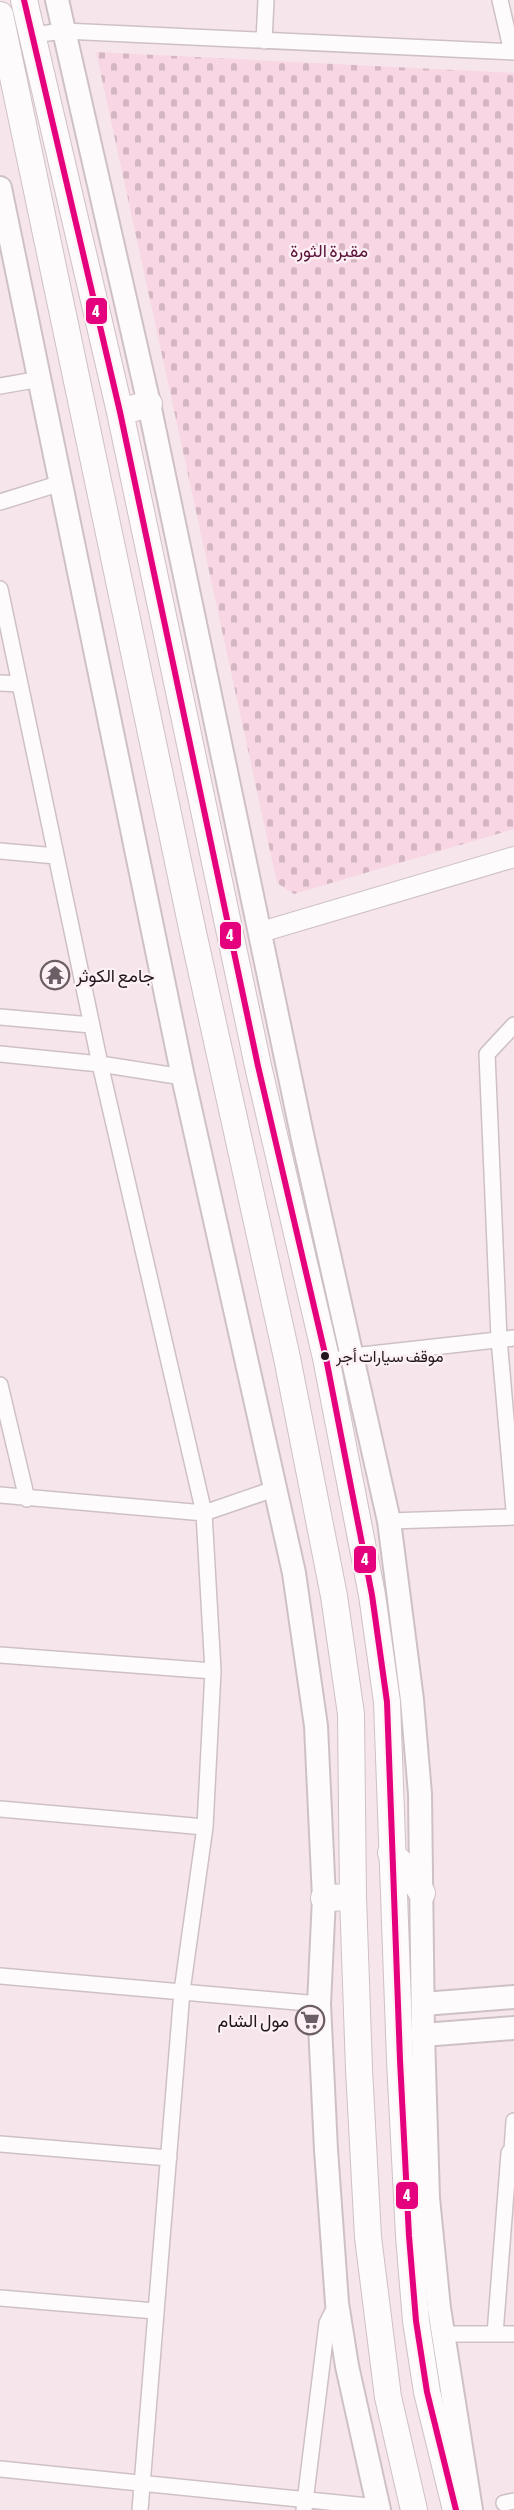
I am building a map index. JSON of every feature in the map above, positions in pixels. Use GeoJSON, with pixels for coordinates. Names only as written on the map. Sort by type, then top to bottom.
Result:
{"type":"FeatureCollection","features":[{"type":"Feature","properties":{"kind":"highway"},"geometry":{"type":"LineString","coordinates":[[24,0],[120,412],[258,1066],[326,1358],[372,1595],[387,1702],[391,1853],[409,2236],[415,2310],[427,2392],[462,2503]]}},
{"type":"Feature","properties":{"kind":"highway"},"geometry":{"type":"LineString","coordinates":[[0,15],[192,928],[287,1358],[334,1596],[351,1714],[353,1897],[368,2238],[388,2397],[414,2510]]}},
{"type":"Feature","properties":{"kind":"highway"},"geometry":{"type":"LineString","coordinates":[[120,412],[148,404]]}},
{"type":"Feature","properties":{"kind":"highway"},"geometry":{"type":"LineString","coordinates":[[192,928],[228,922]]}},
{"type":"Feature","properties":{"kind":"highway"},"geometry":{"type":"LineString","coordinates":[[334,1596],[372,1595]]}},
{"type":"Feature","properties":{"kind":"highway"},"geometry":{"type":"LineString","coordinates":[[391,1853],[409,1872],[422,1893]]}},
{"type":"Feature","properties":{"kind":"highway"},"geometry":{"type":"LineString","coordinates":[[324,1898],[353,1897]]}},
{"type":"Feature","properties":{"kind":"main road"},"geometry":{"type":"LineString","coordinates":[[57,0],[148,404],[303,1139],[354,1356],[389,1521],[412,1700],[420,1794],[428,2198],[462,2503]]}},
{"type":"Feature","properties":{"kind":"main road"},"geometry":{"type":"LineString","coordinates":[[0,188],[183,1077],[277,1488],[294,1573],[316,1726],[324,1898],[319,2004],[337,2303],[347,2366],[378,2508]]}},
{"type":"Feature","properties":{"kind":"main road"},"geometry":{"type":"LineString","coordinates":[[423,2004],[514,1998]]}},
{"type":"Feature","properties":{"kind":"main road"},"geometry":{"type":"LineString","coordinates":[[423,2035],[514,2028]]}},
{"type":"Feature","properties":{"kind":"street"},"geometry":{"type":"LineString","coordinates":[[264,41],[266,0]]}},
{"type":"Feature","properties":{"kind":"street"},"geometry":{"type":"LineString","coordinates":[[32,35],[64,32],[513,52],[500,0]]}},
{"type":"Feature","properties":{"kind":"street"},"geometry":{"type":"LineString","coordinates":[[0,386],[40,380]]}},
{"type":"Feature","properties":{"kind":"street"},"geometry":{"type":"LineString","coordinates":[[0,502],[61,483]]}},
{"type":"Feature","properties":{"kind":"street"},"geometry":{"type":"LineString","coordinates":[[0,589],[91,1025],[204,1513],[213,1671],[205,1827],[182,1991],[140,2510]]}},
{"type":"Feature","properties":{"kind":"street"},"geometry":{"type":"LineString","coordinates":[[0,683],[20,684]]}},
{"type":"Feature","properties":{"kind":"street"},"geometry":{"type":"LineString","coordinates":[[0,851],[56,856]]}},
{"type":"Feature","properties":{"kind":"street"},"geometry":{"type":"LineString","coordinates":[[261,932],[514,857]]}},
{"type":"Feature","properties":{"kind":"street"},"geometry":{"type":"LineString","coordinates":[[0,1017],[91,1025]]}},
{"type":"Feature","properties":{"kind":"street"},"geometry":{"type":"LineString","coordinates":[[514,1025],[487,1054],[506,1339],[514,1510]]}},
{"type":"Feature","properties":{"kind":"street"},"geometry":{"type":"LineString","coordinates":[[0,1053],[100,1064],[183,1077]]}},
{"type":"Feature","properties":{"kind":"street"},"geometry":{"type":"LineString","coordinates":[[326,1358],[506,1339]]}},
{"type":"Feature","properties":{"kind":"street"},"geometry":{"type":"LineString","coordinates":[[0,1385],[27,1499]]}},
{"type":"Feature","properties":{"kind":"street"},"geometry":{"type":"LineString","coordinates":[[0,1496],[204,1513],[277,1488]]}},
{"type":"Feature","properties":{"kind":"street"},"geometry":{"type":"LineString","coordinates":[[389,1521],[514,1517]]}},
{"type":"Feature","properties":{"kind":"street"},"geometry":{"type":"LineString","coordinates":[[0,1655],[213,1671]]}},
{"type":"Feature","properties":{"kind":"street"},"geometry":{"type":"LineString","coordinates":[[0,1809],[205,1827]]}},
{"type":"Feature","properties":{"kind":"street"},"geometry":{"type":"LineString","coordinates":[[0,1976],[319,2004]]}},
{"type":"Feature","properties":{"kind":"street"},"geometry":{"type":"LineString","coordinates":[[495,2334],[509,2223],[509,2153],[513,2150],[514,2121]]}},
{"type":"Feature","properties":{"kind":"street"},"geometry":{"type":"LineString","coordinates":[[0,2144],[169,2158]]}},
{"type":"Feature","properties":{"kind":"street"},"geometry":{"type":"LineString","coordinates":[[0,2298],[155,2311]]}},
{"type":"Feature","properties":{"kind":"street"},"geometry":{"type":"LineString","coordinates":[[304,2504],[327,2324],[337,2303]]}},
{"type":"Feature","properties":{"kind":"street"},"geometry":{"type":"LineString","coordinates":[[443,2334],[514,2334]]}},
{"type":"Feature","properties":{"kind":"street"},"geometry":{"type":"LineString","coordinates":[[0,2469],[143,2483],[304,2504],[378,2508]]}},
{"type":"Feature","properties":{"kind":"green space","name":"مقبرة الثورة"},"geometry":{"type":"Polygon","coordinates":[[[96,52],[514,73],[514,829],[294,894],[277,883],[96,52]]]}},
{"type":"Feature","properties":{"kind":"transit line","name":"4"},"geometry":{"type":"LineString","coordinates":[[24,0],[120,412],[258,1066],[326,1358],[372,1595],[387,1702],[400,2060],[416,2321],[427,2392],[456,2510]]}},
{"type":"Feature","properties":{"kind":"place","name":"جامع الكوثر"},"geometry":{"type":"Point","coordinates":[55,975]}},
{"type":"Feature","properties":{"kind":"place","name":"موقف سيارات أجر"},"geometry":{"type":"Point","coordinates":[325,1356]}},
{"type":"Feature","properties":{"kind":"place","name":"مول الشام"},"geometry":{"type":"Point","coordinates":[310,2020]}}]}
